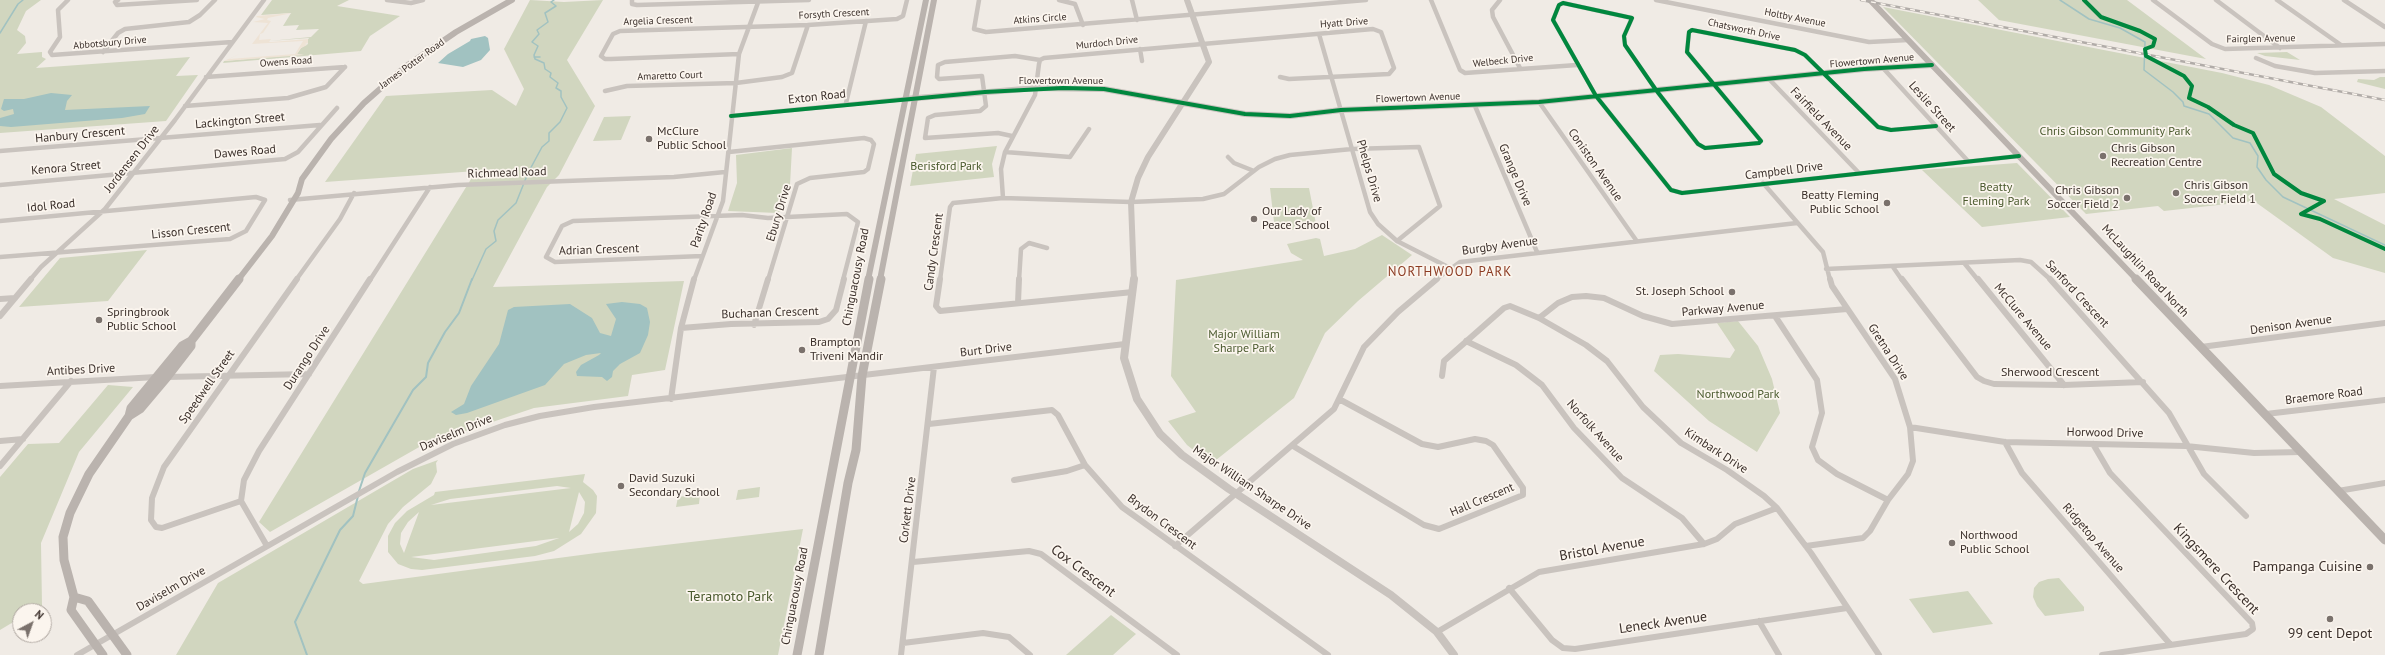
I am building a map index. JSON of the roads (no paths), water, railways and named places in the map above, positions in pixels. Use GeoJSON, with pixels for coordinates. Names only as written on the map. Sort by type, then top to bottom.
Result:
{"type":"FeatureCollection","features":[{"type":"Feature","properties":{"kind":"main road","name":"James Potter Road"},"geometry":{"type":"LineString","coordinates":[[103,655],[71,610],[74,597],[64,560],[63,537],[70,513],[89,474],[129,416],[131,408],[163,377],[191,346],[191,341],[272,236],[299,186],[331,139],[384,84],[456,32],[512,0]]}},
{"type":"Feature","properties":{"kind":"main road","name":"Chinguacousy Road"},"geometry":{"type":"LineString","coordinates":[[797,655],[850,377],[926,0]]}},
{"type":"Feature","properties":{"kind":"main road","name":"Chinguacousy Road"},"geometry":{"type":"LineString","coordinates":[[820,655],[848,483],[856,450],[862,376],[934,0]]}},
{"type":"Feature","properties":{"kind":"main road","name":"McLaughlin Road North"},"geometry":{"type":"LineString","coordinates":[[1870,0],[2385,540]]}},
{"type":"Feature","properties":{"kind":"main road"},"geometry":{"type":"LineString","coordinates":[[74,597],[88,601],[127,655]]}},
{"type":"Feature","properties":{"kind":"street","name":"Abbotsbury Drive"},"geometry":{"type":"LineString","coordinates":[[68,0],[58,10],[60,37],[50,52],[52,55],[232,42]]}},
{"type":"Feature","properties":{"kind":"street"},"geometry":{"type":"LineString","coordinates":[[118,0],[115,2],[118,5],[197,0]]}},
{"type":"Feature","properties":{"kind":"street"},"geometry":{"type":"LineString","coordinates":[[103,52],[118,33],[125,29],[189,22],[200,15],[215,0]]}},
{"type":"Feature","properties":{"kind":"street","name":"Jordensen Drive"},"geometry":{"type":"LineString","coordinates":[[0,316],[32,277],[57,252],[103,211],[161,138],[264,0]]}},
{"type":"Feature","properties":{"kind":"street"},"geometry":{"type":"LineString","coordinates":[[387,0],[411,3],[423,0]]}},
{"type":"Feature","properties":{"kind":"street","name":"Forsyth Crescent"},"geometry":{"type":"LineString","coordinates":[[632,0],[632,4],[637,5],[809,0]]}},
{"type":"Feature","properties":{"kind":"street","name":"Forsyth Crescent"},"geometry":{"type":"LineString","coordinates":[[749,27],[866,22],[902,18],[906,0]]}},
{"type":"Feature","properties":{"kind":"street","name":"Atkins Circle"},"geometry":{"type":"LineString","coordinates":[[979,0],[974,29],[980,32],[1322,6],[1366,0]]}},
{"type":"Feature","properties":{"kind":"street"},"geometry":{"type":"LineString","coordinates":[[1059,0],[1075,4],[1083,25]]}},
{"type":"Feature","properties":{"kind":"street"},"geometry":{"type":"LineString","coordinates":[[1132,0],[1137,20]]}},
{"type":"Feature","properties":{"kind":"street","name":"Major William Sharpe Drive"},"geometry":{"type":"LineString","coordinates":[[1187,0],[1204,43],[1209,62],[1207,68],[1148,157],[1138,178],[1131,202],[1134,292],[1124,358],[1137,399],[1160,434],[1199,468],[1236,494],[1391,594],[1437,632],[1454,655]]}},
{"type":"Feature","properties":{"kind":"street"},"geometry":{"type":"LineString","coordinates":[[1319,0],[1322,6]]}},
{"type":"Feature","properties":{"kind":"street","name":"Welbeck Drive"},"geometry":{"type":"LineString","coordinates":[[1431,0],[1460,70],[1473,74],[1520,68],[1577,65]]}},
{"type":"Feature","properties":{"kind":"street"},"geometry":{"type":"LineString","coordinates":[[1500,0],[1492,10],[1493,17],[1520,68]]}},
{"type":"Feature","properties":{"kind":"street","name":"Holtby Avenue"},"geometry":{"type":"LineString","coordinates":[[1656,0],[1869,42],[1908,40]]}},
{"type":"Feature","properties":{"kind":"street","name":"Fairglen Avenue"},"geometry":{"type":"LineString","coordinates":[[2153,0],[2218,47],[2232,50],[2385,44]]}},
{"type":"Feature","properties":{"kind":"street"},"geometry":{"type":"LineString","coordinates":[[2216,0],[2280,48]]}},
{"type":"Feature","properties":{"kind":"street"},"geometry":{"type":"LineString","coordinates":[[2277,0],[2342,46]]}},
{"type":"Feature","properties":{"kind":"street"},"geometry":{"type":"LineString","coordinates":[[2344,0],[2385,27]]}},
{"type":"Feature","properties":{"kind":"street","name":"Parity Road"},"geometry":{"type":"LineString","coordinates":[[671,398],[681,328],[702,256],[723,201],[729,152],[731,116],[739,54],[759,1]]}},
{"type":"Feature","properties":{"kind":"street","name":"Campbell Drive"},"geometry":{"type":"LineString","coordinates":[[1656,90],[1623,40],[1632,18],[1563,3],[1559,5],[1553,20],[1577,65],[1596,96],[1671,190],[1682,193],[1967,160],[2019,156]]}},
{"type":"Feature","properties":{"kind":"street"},"geometry":{"type":"LineString","coordinates":[[846,104],[847,93],[866,22]]}},
{"type":"Feature","properties":{"kind":"street","name":"Amaretto Court"},"geometry":{"type":"LineString","coordinates":[[605,92],[627,86],[736,83],[776,79],[792,73],[808,25]]}},
{"type":"Feature","properties":{"kind":"street","name":"Argelia Crescent"},"geometry":{"type":"LineString","coordinates":[[739,54],[611,59],[605,59],[601,56],[614,34],[620,31],[749,27]]}},
{"type":"Feature","properties":{"kind":"street","name":"Hyatt Drive"},"geometry":{"type":"LineString","coordinates":[[1204,43],[1378,30],[1381,32],[1394,68],[1389,74],[1331,75]]}},
{"type":"Feature","properties":{"kind":"street","name":"Chatsworth Drive"},"geometry":{"type":"LineString","coordinates":[[1713,84],[1687,52],[1689,32],[1692,30],[1795,50],[1805,55],[1824,74]]}},
{"type":"Feature","properties":{"kind":"street","name":"Phelps Drive"},"geometry":{"type":"LineString","coordinates":[[1319,34],[1370,212],[1378,224],[1398,241],[1450,268]]}},
{"type":"Feature","properties":{"kind":"street","name":"Murdoch Drive"},"geometry":{"type":"LineString","coordinates":[[985,92],[982,76],[939,79],[937,77],[938,65],[945,62],[1014,56],[1040,60],[1204,43]]}},
{"type":"Feature","properties":{"kind":"street"},"geometry":{"type":"LineString","coordinates":[[1140,49],[1142,61]]}},
{"type":"Feature","properties":{"kind":"street"},"geometry":{"type":"LineString","coordinates":[[2256,58],[2274,66],[2315,73],[2385,72]]}},
{"type":"Feature","properties":{"kind":"street"},"geometry":{"type":"LineString","coordinates":[[1003,198],[1000,169],[1012,136],[1035,95],[1040,60]]}},
{"type":"Feature","properties":{"kind":"street","name":"Flowertown Avenue"},"geometry":{"type":"LineString","coordinates":[[905,99],[1036,88],[1104,89],[1266,116],[1290,116],[1341,110],[1476,106],[1539,102],[1713,84],[1883,68],[1932,65]]}},
{"type":"Feature","properties":{"kind":"street","name":"Owens Road"},"geometry":{"type":"LineString","coordinates":[[185,106],[288,98],[326,87],[345,67],[206,77]]}},
{"type":"Feature","properties":{"kind":"street","name":"Leslie Street"},"geometry":{"type":"LineString","coordinates":[[1883,68],[1967,160]]}},
{"type":"Feature","properties":{"kind":"street"},"geometry":{"type":"LineString","coordinates":[[1824,74],[1878,127],[1891,130],[1936,126]]}},
{"type":"Feature","properties":{"kind":"street"},"geometry":{"type":"LineString","coordinates":[[1280,77],[1289,79],[1331,75]]}},
{"type":"Feature","properties":{"kind":"street","name":"Fairfield Avenue"},"geometry":{"type":"LineString","coordinates":[[1769,79],[1859,173]]}},
{"type":"Feature","properties":{"kind":"street"},"geometry":{"type":"LineString","coordinates":[[1656,90],[1698,144],[1705,148],[1759,143],[1760,138],[1713,84]]}},
{"type":"Feature","properties":{"kind":"street"},"geometry":{"type":"LineString","coordinates":[[985,92],[986,106],[980,111],[934,114],[928,118],[926,138],[929,139],[998,133],[1012,136]]}},
{"type":"Feature","properties":{"kind":"street","name":"Exton Road"},"geometry":{"type":"LineString","coordinates":[[731,116],[905,99]]}},
{"type":"Feature","properties":{"kind":"street","name":"Coniston Avenue"},"geometry":{"type":"LineString","coordinates":[[1539,102],[1636,240]]}},
{"type":"Feature","properties":{"kind":"street","name":"Grange Drive"},"geometry":{"type":"LineString","coordinates":[[1476,106],[1536,252]]}},
{"type":"Feature","properties":{"kind":"street","name":"Dawes Road"},"geometry":{"type":"LineString","coordinates":[[134,172],[285,159],[298,152],[336,108]]}},
{"type":"Feature","properties":{"kind":"street","name":"Lackington Street"},"geometry":{"type":"LineString","coordinates":[[161,138],[320,125]]}},
{"type":"Feature","properties":{"kind":"street"},"geometry":{"type":"LineString","coordinates":[[1005,152],[1063,158],[1070,157],[1089,129]]}},
{"type":"Feature","properties":{"kind":"street","name":"Hanbury Crescent"},"geometry":{"type":"LineString","coordinates":[[0,152],[161,138]]}},
{"type":"Feature","properties":{"kind":"street","name":"Ebury Drive"},"geometry":{"type":"LineString","coordinates":[[729,152],[860,138],[874,142],[868,169],[864,172],[810,178],[799,182],[754,325]]}},
{"type":"Feature","properties":{"kind":"street","name":"Candy Crescent"},"geometry":{"type":"LineString","coordinates":[[1134,292],[1018,303],[949,312],[940,311],[936,306],[950,206],[953,203],[959,202],[1003,198],[1131,202],[1191,201],[1215,197],[1231,190],[1254,171],[1275,159],[1290,155],[1352,149],[1410,146],[1419,147],[1422,151],[1440,206],[1398,241]]}},
{"type":"Feature","properties":{"kind":"street"},"geometry":{"type":"LineString","coordinates":[[1228,156],[1234,163],[1254,171]]}},
{"type":"Feature","properties":{"kind":"street","name":"Kenora Street"},"geometry":{"type":"LineString","coordinates":[[0,185],[134,172]]}},
{"type":"Feature","properties":{"kind":"street","name":"Richmead Road"},"geometry":{"type":"LineString","coordinates":[[292,199],[430,186],[674,177],[726,172]]}},
{"type":"Feature","properties":{"kind":"street","name":"Gretna Drive"},"geometry":{"type":"LineString","coordinates":[[1763,183],[1823,252],[1832,286],[1895,379],[1910,426],[1913,461],[1908,474],[1888,500],[1870,531],[1863,538],[1853,541],[1806,546]]}},
{"type":"Feature","properties":{"kind":"street","name":"Durango Drive"},"geometry":{"type":"LineString","coordinates":[[241,501],[244,480],[251,466],[430,186]]}},
{"type":"Feature","properties":{"kind":"street","name":"Speedwell Street"},"geometry":{"type":"LineString","coordinates":[[241,501],[162,528],[156,527],[151,520],[152,498],[164,467],[340,219],[354,193]]}},
{"type":"Feature","properties":{"kind":"street","name":"Lisson Crescent"},"geometry":{"type":"LineString","coordinates":[[57,252],[230,239],[246,231],[265,200],[256,197],[103,211]]}},
{"type":"Feature","properties":{"kind":"street","name":"Idol Road"},"geometry":{"type":"LineString","coordinates":[[0,221],[103,211]]}},
{"type":"Feature","properties":{"kind":"street","name":"Buchanan Crescent"},"geometry":{"type":"LineString","coordinates":[[681,328],[731,324],[754,325],[819,322],[828,319],[836,310],[858,222],[856,219],[847,214],[789,217],[717,216]]}},
{"type":"Feature","properties":{"kind":"street","name":"Adrian Crescent"},"geometry":{"type":"LineString","coordinates":[[702,256],[555,262],[546,257],[562,226],[570,221],[717,216]]}},
{"type":"Feature","properties":{"kind":"street","name":"Burgby Avenue"},"geometry":{"type":"LineString","coordinates":[[1176,546],[1293,446],[1334,408],[1364,347],[1398,312],[1450,268],[1466,261],[1636,240],[1797,223]]}},
{"type":"Feature","properties":{"kind":"street"},"geometry":{"type":"LineString","coordinates":[[1018,303],[1021,249],[1029,243],[1047,248]]}},
{"type":"Feature","properties":{"kind":"street"},"geometry":{"type":"LineString","coordinates":[[0,257],[57,252]]}},
{"type":"Feature","properties":{"kind":"street","name":"Sanford Crescent"},"geometry":{"type":"LineString","coordinates":[[1826,268],[1893,267],[2020,260],[2031,262],[2040,268],[2169,413],[2186,446],[2204,474],[2246,516]]}},
{"type":"Feature","properties":{"kind":"street","name":"McClure Avenue"},"geometry":{"type":"LineString","coordinates":[[1965,264],[2064,384]]}},
{"type":"Feature","properties":{"kind":"street","name":"Sherwood Crescent"},"geometry":{"type":"LineString","coordinates":[[1893,267],[1913,296],[1977,377],[1994,384],[2142,382]]}},
{"type":"Feature","properties":{"kind":"street","name":"Parkway Avenue"},"geometry":{"type":"LineString","coordinates":[[1539,318],[1558,303],[1572,297],[1586,296],[1604,298],[1643,316],[1672,324],[1847,310]]}},
{"type":"Feature","properties":{"kind":"street"},"geometry":{"type":"LineString","coordinates":[[0,299],[15,298]]}},
{"type":"Feature","properties":{"kind":"street","name":"Kimbark Drive"},"geometry":{"type":"LineString","coordinates":[[1442,376],[1444,361],[1504,308],[1510,306],[1539,318],[1586,345],[1607,361],[1643,406],[1681,442],[1727,470],[1764,496],[1777,508],[1806,546],[1879,655]]}},
{"type":"Feature","properties":{"kind":"street"},"geometry":{"type":"LineString","coordinates":[[1775,316],[1817,380],[1822,413],[1812,447],[1818,460],[1837,474],[1888,500]]}},
{"type":"Feature","properties":{"kind":"street","name":"Denison Avenue"},"geometry":{"type":"LineString","coordinates":[[2200,347],[2385,323]]}},
{"type":"Feature","properties":{"kind":"street","name":"Norfolk Avenue"},"geometry":{"type":"LineString","coordinates":[[1466,341],[1516,365],[1532,376],[1542,385],[1574,428],[1622,478],[1682,518],[1704,544]]}},
{"type":"Feature","properties":{"kind":"street","name":"Burt Drive"},"geometry":{"type":"LineString","coordinates":[[850,377],[1125,344]]}},
{"type":"Feature","properties":{"kind":"street","name":"Corkett Drive"},"geometry":{"type":"LineString","coordinates":[[901,655],[929,424],[934,367]]}},
{"type":"Feature","properties":{"kind":"street","name":"Antibes Drive"},"geometry":{"type":"LineString","coordinates":[[0,386],[71,381],[230,374],[309,374]]}},
{"type":"Feature","properties":{"kind":"street","name":"Daviselm Drive"},"geometry":{"type":"LineString","coordinates":[[77,655],[375,485],[453,444],[505,425],[578,410],[850,377]]}},
{"type":"Feature","properties":{"kind":"street"},"geometry":{"type":"LineString","coordinates":[[0,466],[71,381]]}},
{"type":"Feature","properties":{"kind":"street","name":"Hall Crescent"},"geometry":{"type":"LineString","coordinates":[[1293,446],[1424,525],[1439,529],[1522,495],[1523,488],[1493,445],[1486,441],[1475,439],[1438,447],[1422,444],[1339,399]]}},
{"type":"Feature","properties":{"kind":"street","name":"Braemore Road"},"geometry":{"type":"LineString","coordinates":[[2266,414],[2385,400]]}},
{"type":"Feature","properties":{"kind":"street","name":"Brydon Crescent"},"geometry":{"type":"LineString","coordinates":[[929,424],[1052,410],[1058,415],[1085,465],[1122,507],[1328,655]]}},
{"type":"Feature","properties":{"kind":"street","name":"Horwood Drive"},"geometry":{"type":"LineString","coordinates":[[1910,426],[2005,442],[2186,446],[2254,453],[2301,452]]}},
{"type":"Feature","properties":{"kind":"street"},"geometry":{"type":"LineString","coordinates":[[0,441],[23,439]]}},
{"type":"Feature","properties":{"kind":"street","name":"Ridgetop Avenue"},"geometry":{"type":"LineString","coordinates":[[2005,442],[2022,473],[2170,644]]}},
{"type":"Feature","properties":{"kind":"street","name":"Kingsmere Crescent"},"geometry":{"type":"LineString","coordinates":[[2093,444],[2110,473],[2252,623],[2253,629],[2246,634],[2102,655]]}},
{"type":"Feature","properties":{"kind":"street"},"geometry":{"type":"LineString","coordinates":[[1014,480],[1067,471],[1085,465]]}},
{"type":"Feature","properties":{"kind":"street"},"geometry":{"type":"LineString","coordinates":[[2338,491],[2385,483]]}},
{"type":"Feature","properties":{"kind":"street"},"geometry":{"type":"LineString","coordinates":[[241,501],[267,546]]}},
{"type":"Feature","properties":{"kind":"street","name":"Bristol Avenue"},"geometry":{"type":"LineString","coordinates":[[1437,632],[1509,588],[1539,572],[1704,544],[1717,539],[1735,524],[1777,508]]}},
{"type":"Feature","properties":{"kind":"street","name":"Cox Crescent"},"geometry":{"type":"LineString","coordinates":[[913,562],[1029,551],[1041,554],[1177,655]]}},
{"type":"Feature","properties":{"kind":"street","name":"Leneck Avenue"},"geometry":{"type":"LineString","coordinates":[[1509,588],[1552,640],[1563,648],[1575,649],[1847,608]]}},
{"type":"Feature","properties":{"kind":"street"},"geometry":{"type":"LineString","coordinates":[[1759,621],[1779,655]]}},
{"type":"Feature","properties":{"kind":"street"},"geometry":{"type":"LineString","coordinates":[[903,643],[983,633],[1008,637],[1030,655]]}},
{"type":"Feature","properties":{"kind":"water"},"geometry":{"type":"Polygon","coordinates":[[[485,36],[488,38],[490,50],[481,60],[463,67],[438,63],[448,54],[471,39],[485,36]]]}},
{"type":"Feature","properties":{"kind":"water"},"geometry":{"type":"Polygon","coordinates":[[[51,93],[72,95],[67,101],[65,110],[150,106],[145,114],[122,118],[11,127],[0,126],[0,118],[14,114],[13,109],[4,111],[1,109],[4,99],[24,99],[51,93]]]}},
{"type":"Feature","properties":{"kind":"water"},"geometry":{"type":"Polygon","coordinates":[[[622,302],[640,304],[647,308],[650,322],[648,335],[640,353],[620,364],[613,371],[612,377],[607,381],[602,377],[577,376],[576,372],[581,365],[601,353],[586,355],[564,364],[545,385],[467,413],[456,415],[451,412],[464,404],[471,386],[499,344],[508,310],[514,307],[570,304],[592,318],[600,333],[611,336],[616,319],[606,304],[622,302]]]}},
{"type":"Feature","properties":{"kind":"waterway"},"geometry":{"type":"LineString","coordinates":[[0,33],[18,4],[23,0]]}},
{"type":"Feature","properties":{"kind":"waterway"},"geometry":{"type":"LineString","coordinates":[[534,57],[538,46],[532,42],[539,34],[537,30],[548,22],[545,13],[556,6],[551,2],[554,0]]}},
{"type":"Feature","properties":{"kind":"waterway"},"geometry":{"type":"LineString","coordinates":[[2060,0],[2089,19],[2120,28],[2145,42],[2144,70],[2173,92],[2183,102],[2184,106],[2209,114],[2233,138],[2250,143],[2258,156],[2257,167],[2266,180],[2283,197],[2385,245]]}},
{"type":"Feature","properties":{"kind":"waterway"},"geometry":{"type":"LineString","coordinates":[[472,280],[486,249],[496,241],[494,231],[498,220],[516,203],[528,173],[542,147],[549,141],[549,133],[560,122],[567,108],[561,97],[561,91],[556,88],[558,83],[550,77],[551,73],[545,69],[544,63],[535,59],[534,57]]}},
{"type":"Feature","properties":{"kind":"waterway"},"geometry":{"type":"LineString","coordinates":[[534,57],[540,57]]}},
{"type":"Feature","properties":{"kind":"waterway"},"geometry":{"type":"LineString","coordinates":[[359,491],[365,473],[413,390],[426,377],[428,363],[445,332],[459,313],[472,279]]}},
{"type":"Feature","properties":{"kind":"waterway"},"geometry":{"type":"LineString","coordinates":[[307,655],[295,622],[340,530],[353,516],[358,496]]}},
{"type":"Feature","properties":{"kind":"railway"},"geometry":{"type":"LineString","coordinates":[[1861,0],[2385,100]]}},
{"type":"Feature","properties":{"kind":"place","name":"McClure Public School"},"geometry":{"type":"Point","coordinates":[649,139]}},
{"type":"Feature","properties":{"kind":"place","name":"Chris Gibson Recreation Centre"},"geometry":{"type":"Point","coordinates":[2103,156]}},
{"type":"Feature","properties":{"kind":"place","name":"Chris Gibson Soccer Field 1"},"geometry":{"type":"Point","coordinates":[2176,193]}},
{"type":"Feature","properties":{"kind":"place","name":"Chris Gibson Soccer Field 2"},"geometry":{"type":"Point","coordinates":[2127,198]}},
{"type":"Feature","properties":{"kind":"place","name":"Beatty Fleming Public School"},"geometry":{"type":"Point","coordinates":[1887,203]}},
{"type":"Feature","properties":{"kind":"place","name":"Our Lady of Peace School"},"geometry":{"type":"Point","coordinates":[1254,219]}},
{"type":"Feature","properties":{"kind":"place","name":"St. Joseph School"},"geometry":{"type":"Point","coordinates":[1732,292]}},
{"type":"Feature","properties":{"kind":"place","name":"Springbrook Public School"},"geometry":{"type":"Point","coordinates":[99,320]}},
{"type":"Feature","properties":{"kind":"place","name":"Brampton Triveni Mandir"},"geometry":{"type":"Point","coordinates":[802,350]}},
{"type":"Feature","properties":{"kind":"place","name":"David Suzuki Secondary School"},"geometry":{"type":"Point","coordinates":[621,486]}},
{"type":"Feature","properties":{"kind":"place","name":"Northwood Public School"},"geometry":{"type":"Point","coordinates":[1952,543]}},
{"type":"Feature","properties":{"kind":"place","name":"Pampanga Cuisine"},"geometry":{"type":"Point","coordinates":[2370,567]}},
{"type":"Feature","properties":{"kind":"place","name":"99 cent Depot"},"geometry":{"type":"Point","coordinates":[2330,619]}},
{"type":"Feature","properties":{"kind":"district","name":"NORTHWOOD PARK"},"geometry":{"type":"Point","coordinates":[1450,272]}},
{"type":"Feature","properties":{"kind":"park label","name":"Chris Gibson Community Park"},"geometry":{"type":"Point","coordinates":[2115,132]}},
{"type":"Feature","properties":{"kind":"park label","name":"Berisford Park"},"geometry":{"type":"Point","coordinates":[946,167]}},
{"type":"Feature","properties":{"kind":"park label","name":"Beatty Fleming Park"},"geometry":{"type":"Point","coordinates":[1996,195]}},
{"type":"Feature","properties":{"kind":"park label","name":"Major William Sharpe Park"},"geometry":{"type":"Point","coordinates":[1244,342]}},
{"type":"Feature","properties":{"kind":"park label","name":"Northwood Park"},"geometry":{"type":"Point","coordinates":[1738,395]}},
{"type":"Feature","properties":{"kind":"park label","name":"Teramoto Park"},"geometry":{"type":"Point","coordinates":[730,597]}}]}
